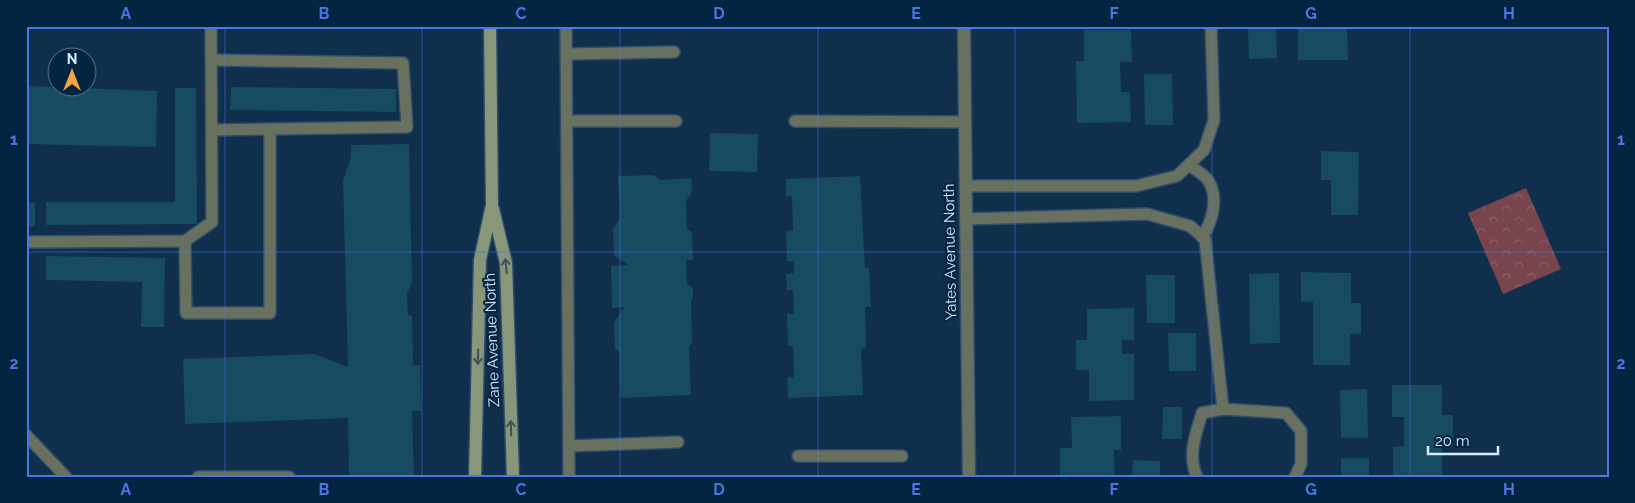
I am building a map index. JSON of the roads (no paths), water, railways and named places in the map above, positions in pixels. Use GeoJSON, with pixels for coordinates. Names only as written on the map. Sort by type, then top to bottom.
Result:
{"type":"FeatureCollection","features":[{"type":"Feature","properties":{"kind":"main road","name":"Zane Avenue North"},"geometry":{"type":"LineString","coordinates":[[490,26],[492,205],[506,263],[513,477]]}},
{"type":"Feature","properties":{"kind":"main road","name":"Zane Avenue North"},"geometry":{"type":"LineString","coordinates":[[475,477],[480,260],[492,205]]}},
{"type":"Feature","properties":{"kind":"street","name":"Yates Avenue North"},"geometry":{"type":"LineString","coordinates":[[964,26],[969,477]]}},
{"type":"Feature","properties":{"kind":"lane"},"geometry":{"type":"LineString","coordinates":[[26,242],[185,241],[212,222],[211,26]]}},
{"type":"Feature","properties":{"kind":"lane"},"geometry":{"type":"LineString","coordinates":[[566,26],[570,477]]}},
{"type":"Feature","properties":{"kind":"lane"},"geometry":{"type":"LineString","coordinates":[[966,186],[1136,186],[1177,176],[1204,150],[1214,120],[1211,26]]}},
{"type":"Feature","properties":{"kind":"lane"},"geometry":{"type":"LineString","coordinates":[[567,54],[674,52]]}},
{"type":"Feature","properties":{"kind":"lane"},"geometry":{"type":"LineString","coordinates":[[212,60],[403,63],[408,127],[212,130]]}},
{"type":"Feature","properties":{"kind":"lane"},"geometry":{"type":"LineString","coordinates":[[568,122],[676,121]]}},
{"type":"Feature","properties":{"kind":"lane"},"geometry":{"type":"LineString","coordinates":[[795,122],[965,122]]}},
{"type":"Feature","properties":{"kind":"lane"},"geometry":{"type":"LineString","coordinates":[[185,241],[186,313],[270,313],[270,129]]}},
{"type":"Feature","properties":{"kind":"lane"},"geometry":{"type":"LineString","coordinates":[[1188,165],[1208,179],[1215,204],[1208,228],[1202,237]]}},
{"type":"Feature","properties":{"kind":"lane"},"geometry":{"type":"LineString","coordinates":[[966,219],[1147,214],[1190,226],[1205,239],[1223,409]]}},
{"type":"Feature","properties":{"kind":"lane"},"geometry":{"type":"LineString","coordinates":[[1197,477],[1193,467],[1193,445],[1202,412],[1223,409],[1286,413],[1300,431],[1301,464],[1295,477]]}},
{"type":"Feature","properties":{"kind":"lane"},"geometry":{"type":"LineString","coordinates":[[26,436],[66,477]]}},
{"type":"Feature","properties":{"kind":"lane"},"geometry":{"type":"LineString","coordinates":[[569,446],[678,442]]}},
{"type":"Feature","properties":{"kind":"lane"},"geometry":{"type":"LineString","coordinates":[[798,456],[902,456]]}},
{"type":"Feature","properties":{"kind":"lane"},"geometry":{"type":"LineString","coordinates":[[198,477],[289,477]]}}]}
